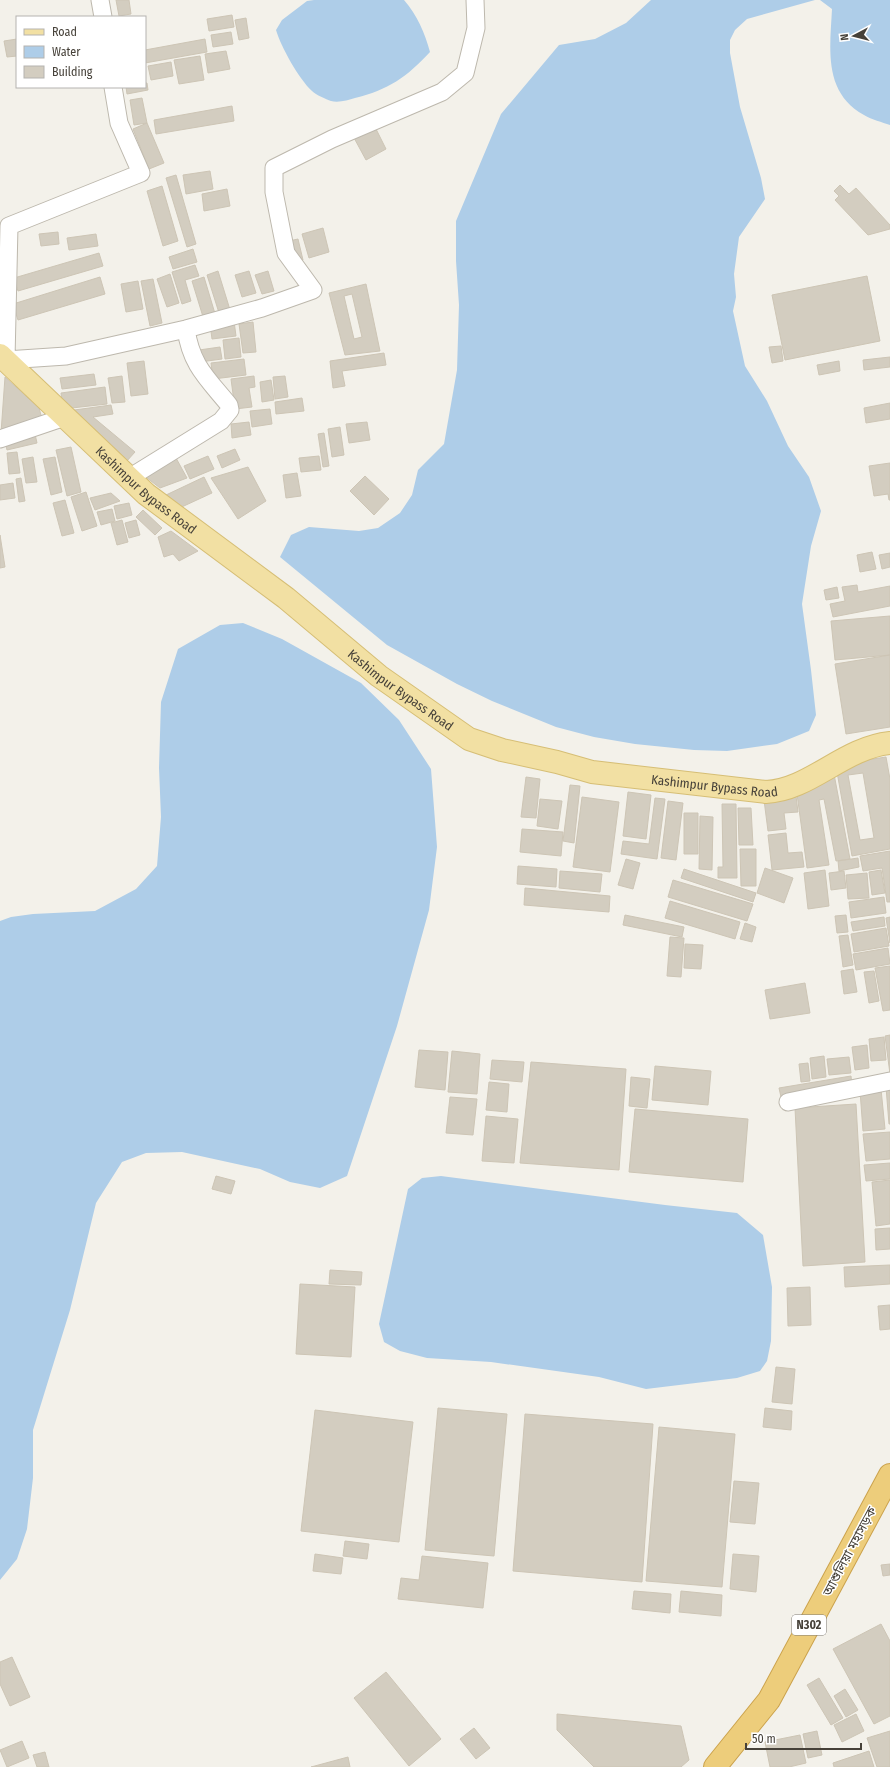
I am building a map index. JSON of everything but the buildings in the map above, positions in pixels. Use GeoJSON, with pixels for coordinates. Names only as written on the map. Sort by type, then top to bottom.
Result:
{"type":"FeatureCollection","features":[{"type":"Feature","properties":{"kind":"highway","name":"আশুলিয়া মহাসড়ক"},"geometry":{"type":"LineString","coordinates":[[715,1767],[768,1700],[890,1475]]}},
{"type":"Feature","properties":{"kind":"main road","name":"Kashimpur Bypass Road"},"geometry":{"type":"LineString","coordinates":[[3,358],[146,494],[286,598],[379,676],[469,739],[502,750],[557,762],[592,772],[766,792],[778,792],[792,787],[855,752],[890,743]]}},
{"type":"Feature","properties":{"kind":"street"},"geometry":{"type":"LineString","coordinates":[[100,0],[103,16]]}},
{"type":"Feature","properties":{"kind":"street"},"geometry":{"type":"LineString","coordinates":[[113,88],[119,122],[141,173],[8,226],[3,358],[66,356],[186,329],[262,308],[313,290],[286,253],[274,192],[274,168],[332,139],[442,92],[465,73],[476,28],[475,0]]}},
{"type":"Feature","properties":{"kind":"street"},"geometry":{"type":"LineString","coordinates":[[129,478],[221,421],[230,410],[229,405],[199,369],[194,360],[188,342],[186,329]]}},
{"type":"Feature","properties":{"kind":"street"},"geometry":{"type":"LineString","coordinates":[[0,439],[65,417]]}},
{"type":"Feature","properties":{"kind":"street"},"geometry":{"type":"LineString","coordinates":[[788,1102],[890,1081]]}},
{"type":"Feature","properties":{"kind":"water"},"geometry":{"type":"Polygon","coordinates":[[[404,0],[420,24],[430,52],[413,69],[387,87],[367,95],[346,100],[334,102],[324,98],[312,91],[296,71],[286,54],[276,30],[282,20],[307,1],[404,0]]]}},
{"type":"Feature","properties":{"kind":"water"},"geometry":{"type":"Polygon","coordinates":[[[651,0],[815,0],[747,19],[735,30],[730,40],[730,53],[740,107],[761,178],[765,199],[739,237],[734,274],[736,297],[733,311],[745,366],[767,401],[788,446],[809,477],[821,511],[811,546],[802,604],[816,715],[809,731],[777,744],[727,751],[694,750],[635,744],[594,737],[556,727],[492,701],[457,684],[387,645],[280,557],[291,535],[309,527],[359,531],[378,528],[400,513],[412,495],[418,470],[444,444],[457,370],[459,305],[456,261],[456,221],[501,114],[559,45],[595,39],[626,23],[651,0]]]}},
{"type":"Feature","properties":{"kind":"water"},"geometry":{"type":"Polygon","coordinates":[[[820,0],[890,0],[890,125],[864,115],[851,105],[841,94],[835,82],[830,54],[832,9],[820,0]]]}},
{"type":"Feature","properties":{"kind":"water"},"geometry":{"type":"Polygon","coordinates":[[[243,623],[282,639],[361,683],[399,720],[431,769],[437,847],[429,910],[397,1026],[347,1176],[320,1188],[290,1182],[260,1169],[182,1152],[146,1153],[122,1162],[96,1203],[70,1310],[33,1430],[33,1478],[27,1529],[17,1559],[0,1580],[0,921],[11,917],[33,914],[95,911],[136,889],[157,866],[161,817],[159,768],[161,702],[178,649],[220,625],[243,623]]]}},
{"type":"Feature","properties":{"kind":"water"},"geometry":{"type":"Polygon","coordinates":[[[441,1176],[737,1213],[763,1235],[772,1287],[771,1341],[767,1361],[760,1371],[737,1378],[646,1389],[599,1377],[491,1362],[427,1358],[400,1351],[384,1342],[379,1324],[408,1189],[422,1178],[441,1176]]]}}]}
